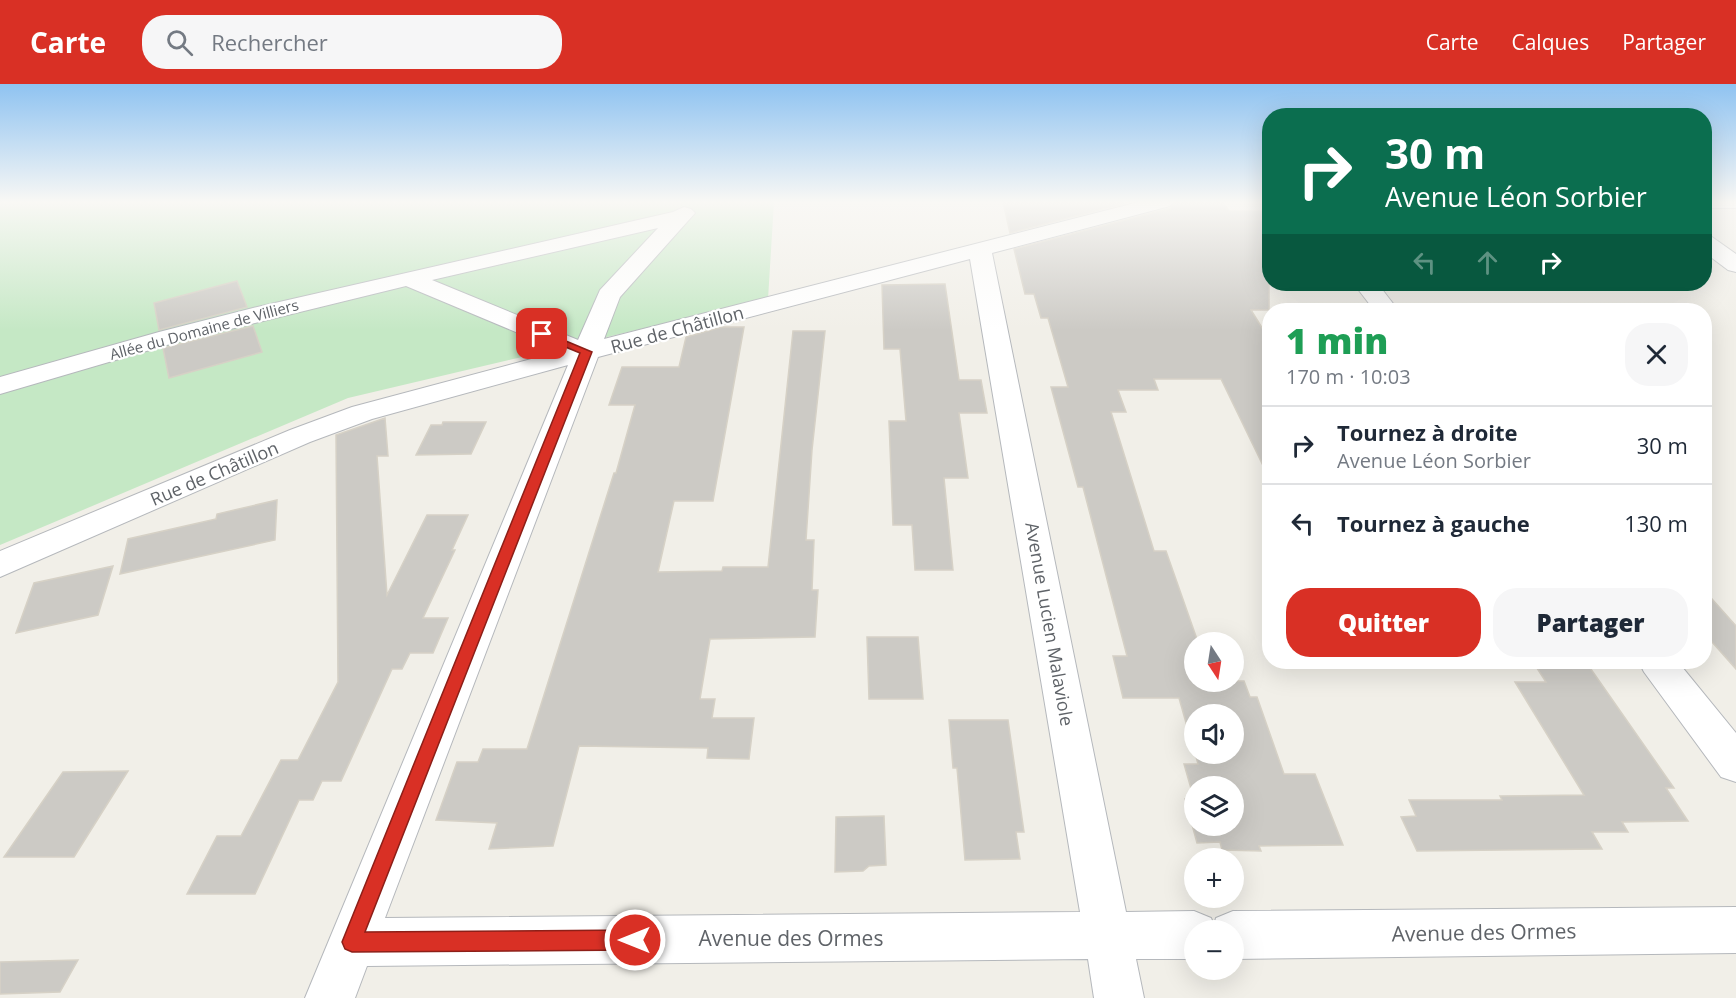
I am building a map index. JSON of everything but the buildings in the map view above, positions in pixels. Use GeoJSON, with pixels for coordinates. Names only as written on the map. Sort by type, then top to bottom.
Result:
{"type":"FeatureCollection","features":[{"type":"Feature","properties":{"kind":"street","name":"Allée du Domaine de Villiers"},"geometry":{"type":"LineString","coordinates":[[0,386],[57,368],[293,304],[410,279],[546,245]]}},
{"type":"Feature","properties":{"kind":"street","name":"Allée du Domaine de Villiers"},"geometry":{"type":"LineString","coordinates":[[330,998],[609,295],[655,245]]}},
{"type":"Feature","properties":{"kind":"street","name":"Rue de Châtillon"},"geometry":{"type":"LineString","coordinates":[[0,566],[300,436],[363,413],[586,352],[998,245]]}},
{"type":"Feature","properties":{"kind":"street"},"geometry":{"type":"LineString","coordinates":[[1712,248],[1736,265]]}},
{"type":"Feature","properties":{"kind":"street","name":"Avenue Lucien Malaviole"},"geometry":{"type":"LineString","coordinates":[[981,249],[1119,998]]}},
{"type":"Feature","properties":{"kind":"street"},"geometry":{"type":"LineString","coordinates":[[410,279],[586,352]]}},
{"type":"Feature","properties":{"kind":"street"},"geometry":{"type":"LineString","coordinates":[[1371,291],[1381,303]]}},
{"type":"Feature","properties":{"kind":"street"},"geometry":{"type":"LineString","coordinates":[[1662,669],[1736,764]]}},
{"type":"Feature","properties":{"kind":"street","name":"Avenue des Ormes"},"geometry":{"type":"LineString","coordinates":[[1244,935],[1736,930]]}},
{"type":"Feature","properties":{"kind":"street","name":"Avenue des Ormes"},"geometry":{"type":"LineString","coordinates":[[352,942],[1184,935]]}},
{"type":"Feature","properties":{"kind":"green space"},"geometry":{"type":"Polygon","coordinates":[[[0,245],[771,245],[768,299],[348,398],[0,545],[0,245]]]}},
{"type":"Feature","properties":{"kind":"route"},"geometry":{"type":"LineString","coordinates":[[542,334],[586,352],[352,942],[635,940]]}}]}
